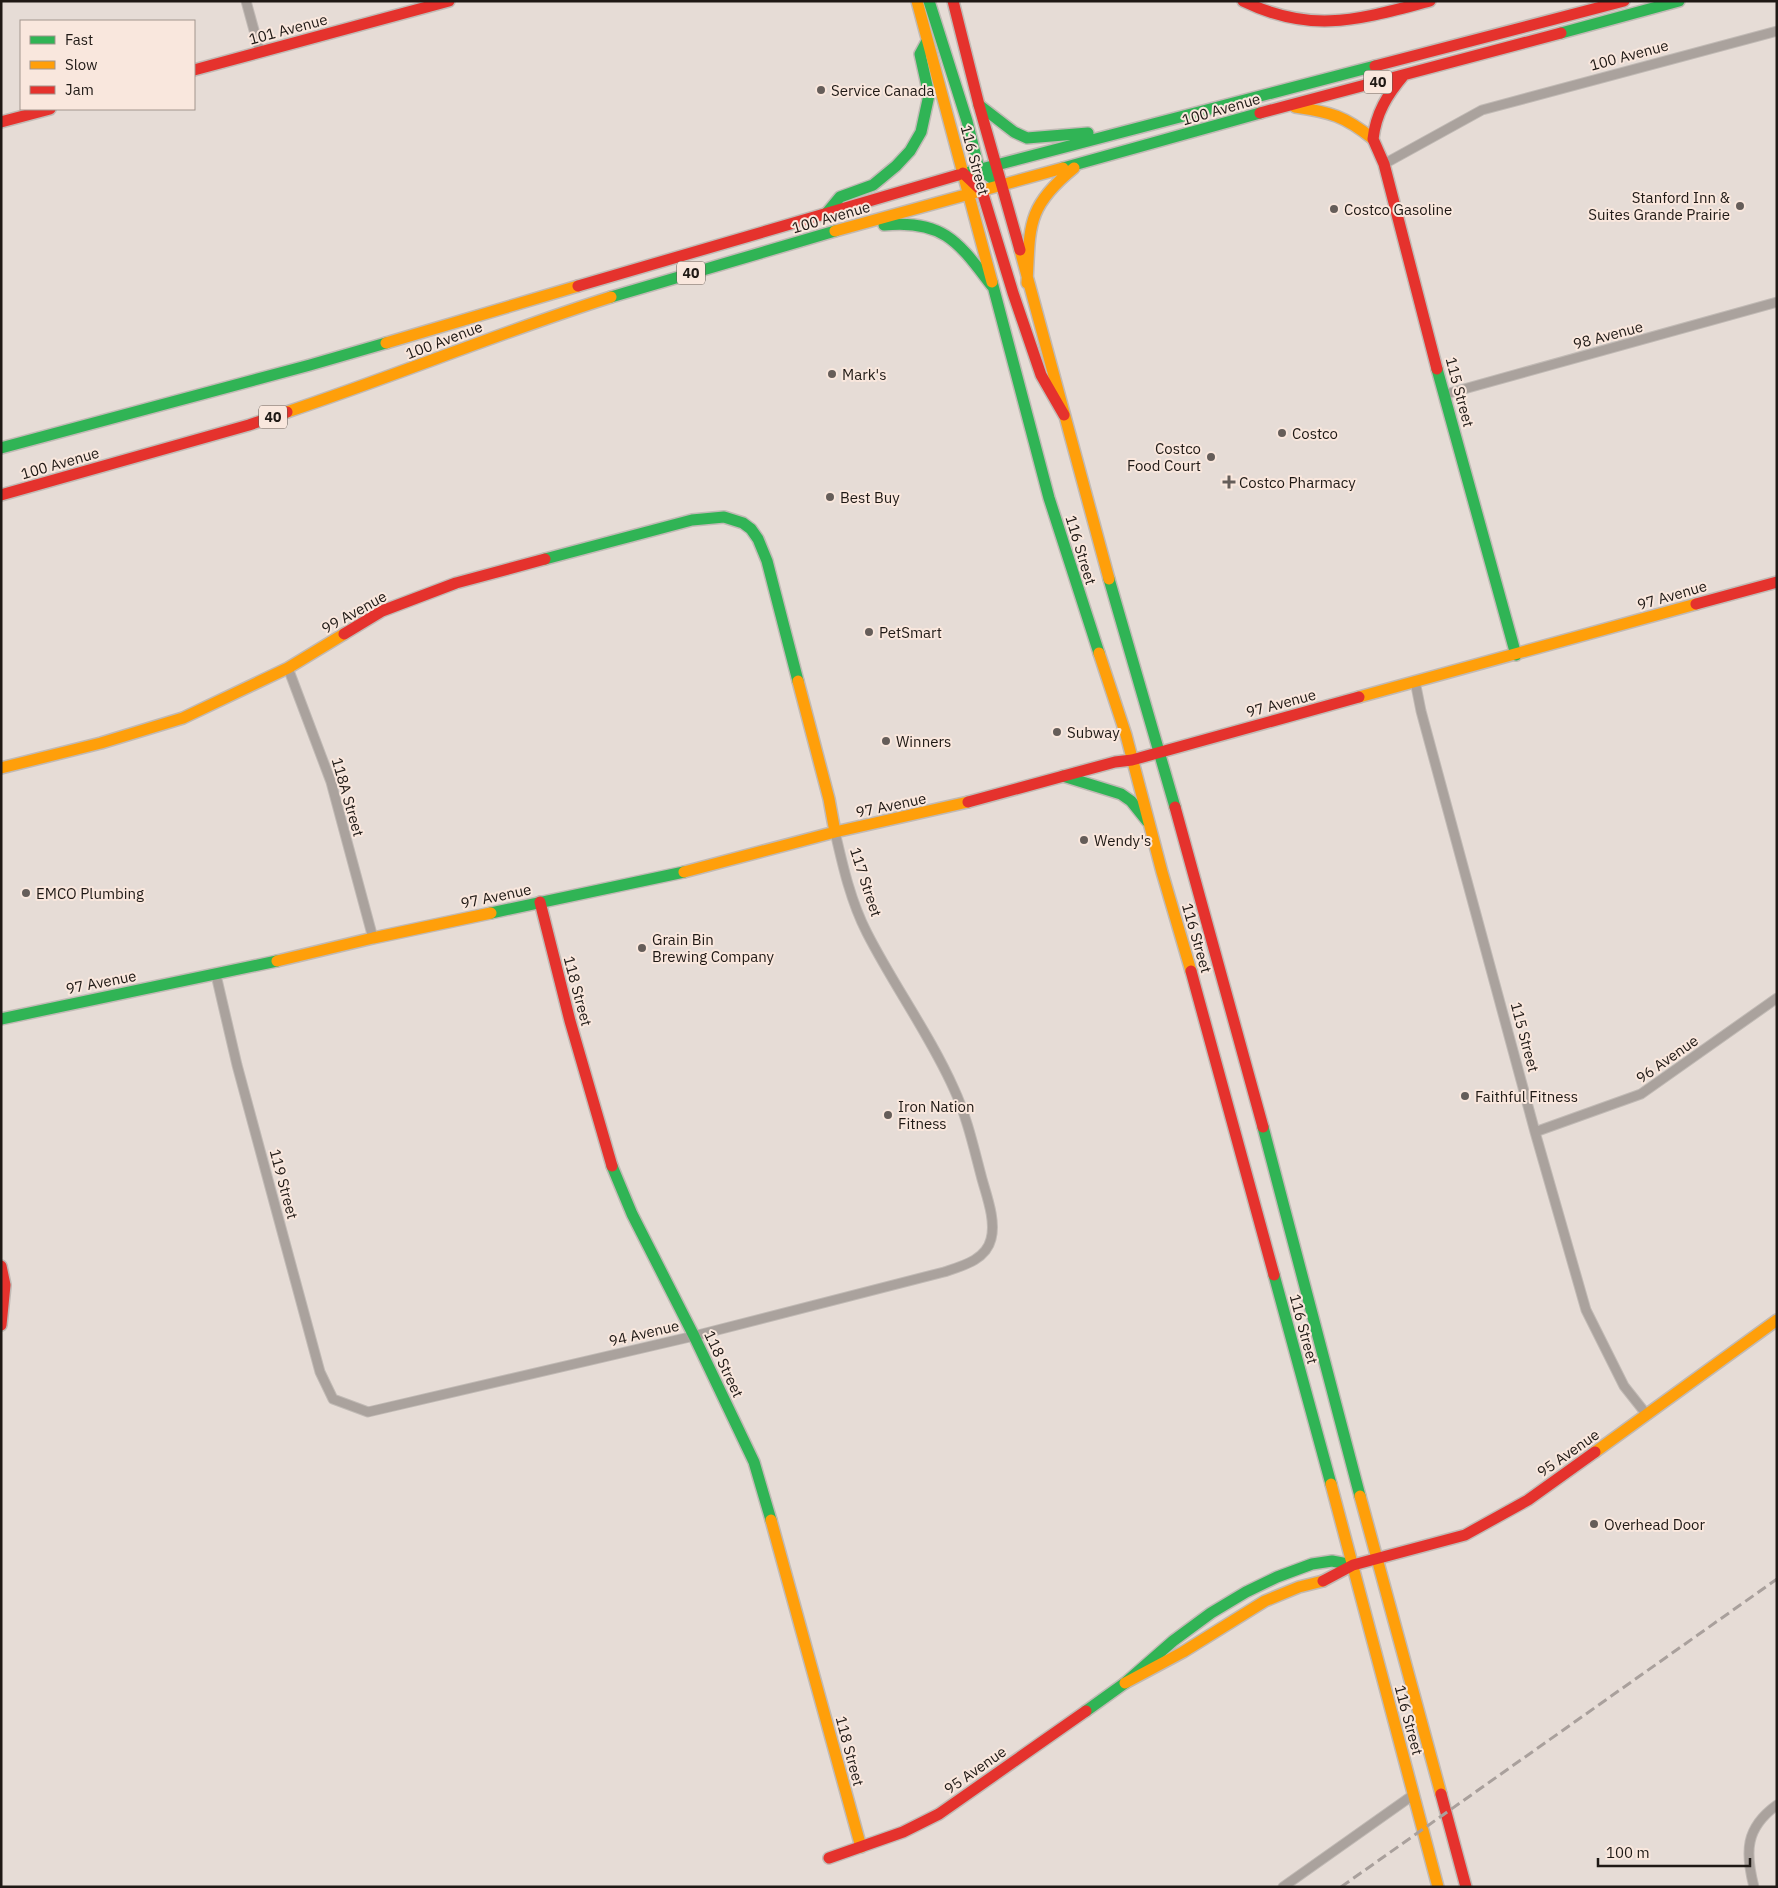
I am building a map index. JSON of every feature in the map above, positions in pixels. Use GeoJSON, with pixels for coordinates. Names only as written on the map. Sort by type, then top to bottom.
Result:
{"type":"FeatureCollection","features":[{"type":"Feature","properties":{"kind":"main road","name":"101 Avenue"},"geometry":{"type":"LineString","coordinates":[[195,70],[449,1]]}},
{"type":"Feature","properties":{"kind":"main road","name":"116 Street"},"geometry":{"type":"LineString","coordinates":[[917,1],[1049,498],[1126,735],[1192,973],[1353,1565],[1438,1887]]}},
{"type":"Feature","properties":{"kind":"main road"},"geometry":{"type":"LineString","coordinates":[[930,1],[980,169],[1003,186]]}},
{"type":"Feature","properties":{"kind":"main road","name":"116 Street"},"geometry":{"type":"LineString","coordinates":[[953,1],[979,105],[997,164],[1064,415],[1246,1064],[1376,1558],[1466,1887]]}},
{"type":"Feature","properties":{"kind":"main road"},"geometry":{"type":"LineString","coordinates":[[1243,1],[1284,17],[1322,22],[1359,19],[1430,1]]}},
{"type":"Feature","properties":{"kind":"main road","name":"100 Avenue"},"geometry":{"type":"LineString","coordinates":[[3,448],[319,362],[963,173],[1609,3],[1624,1]]}},
{"type":"Feature","properties":{"kind":"main road","name":"100 Avenue"},"geometry":{"type":"LineString","coordinates":[[1,496],[249,425],[341,394],[538,320],[642,287],[846,228],[1287,106],[1679,1]]}},
{"type":"Feature","properties":{"kind":"main road"},"geometry":{"type":"LineString","coordinates":[[825,215],[840,197],[873,185],[896,166],[910,151],[921,132],[926,115],[929,95],[920,54],[927,41]]}},
{"type":"Feature","properties":{"kind":"main road"},"geometry":{"type":"LineString","coordinates":[[1373,139],[1374,124],[1381,105],[1404,75]]}},
{"type":"Feature","properties":{"kind":"main road"},"geometry":{"type":"LineString","coordinates":[[979,105],[1014,132],[1027,138],[1132,129]]}},
{"type":"Feature","properties":{"kind":"main road"},"geometry":{"type":"LineString","coordinates":[[1287,106],[1325,111],[1340,116],[1353,122],[1373,139]]}},
{"type":"Feature","properties":{"kind":"main road"},"geometry":{"type":"LineString","coordinates":[[1,122],[46,110]]}},
{"type":"Feature","properties":{"kind":"main road","name":"115 Street"},"geometry":{"type":"LineString","coordinates":[[1373,139],[1384,164],[1418,299],[1446,394],[1516,655]]}},
{"type":"Feature","properties":{"kind":"main road"},"geometry":{"type":"LineString","coordinates":[[1028,283],[1031,231],[1041,200],[1051,188],[1077,165]]}},
{"type":"Feature","properties":{"kind":"main road"},"geometry":{"type":"LineString","coordinates":[[963,173],[982,191],[1013,293],[1041,375],[1064,415]]}},
{"type":"Feature","properties":{"kind":"main road"},"geometry":{"type":"LineString","coordinates":[[846,228],[862,230],[898,223],[925,226],[960,245],[992,286]]}},
{"type":"Feature","properties":{"kind":"main road","name":"99 Avenue"},"geometry":{"type":"LineString","coordinates":[[1,768],[101,743],[183,718],[288,668],[382,611],[456,583],[682,522],[710,516],[733,517]]}},
{"type":"Feature","properties":{"kind":"main road","name":"117 Street"},"geometry":{"type":"LineString","coordinates":[[733,517],[751,528],[758,538],[767,561],[829,798],[835,832]]}},
{"type":"Feature","properties":{"kind":"main road","name":"97 Avenue"},"geometry":{"type":"LineString","coordinates":[[1,1019],[75,1002],[216,975],[373,938],[693,870],[835,832],[949,807],[1115,762],[1132,760],[1777,582]]}},
{"type":"Feature","properties":{"kind":"main road"},"geometry":{"type":"LineString","coordinates":[[1063,776],[1121,794],[1131,801],[1150,825]]}},
{"type":"Feature","properties":{"kind":"main road","name":"118 Street"},"geometry":{"type":"LineString","coordinates":[[540,902],[570,1021],[610,1162],[632,1214],[694,1336],[754,1462],[776,1535],[861,1847]]}},
{"type":"Feature","properties":{"kind":"main road"},"geometry":{"type":"LineString","coordinates":[[1,1266],[5,1285],[1,1325]]}},
{"type":"Feature","properties":{"kind":"main road","name":"95 Avenue"},"geometry":{"type":"LineString","coordinates":[[1125,1683],[1182,1652],[1265,1601],[1300,1587],[1322,1581],[1353,1565],[1465,1535],[1528,1500],[1777,1320]]}},
{"type":"Feature","properties":{"kind":"main road","name":"95 Avenue"},"geometry":{"type":"LineString","coordinates":[[829,1858],[904,1832],[939,1814],[1125,1683],[1173,1641],[1211,1613],[1246,1592],[1277,1577],[1312,1564],[1332,1561],[1353,1565]]}},
{"type":"Feature","properties":{"kind":"street"},"geometry":{"type":"LineString","coordinates":[[246,1],[260,52]]}},
{"type":"Feature","properties":{"kind":"street","name":"100 Avenue"},"geometry":{"type":"LineString","coordinates":[[1384,164],[1482,110],[1777,30]]}},
{"type":"Feature","properties":{"kind":"street","name":"98 Avenue"},"geometry":{"type":"LineString","coordinates":[[1446,394],[1777,302]]}},
{"type":"Feature","properties":{"kind":"street","name":"118A Street"},"geometry":{"type":"LineString","coordinates":[[288,668],[318,743],[331,782],[373,938]]}},
{"type":"Feature","properties":{"kind":"street","name":"115 Street"},"geometry":{"type":"LineString","coordinates":[[1415,681],[1421,711],[1535,1132],[1586,1310],[1624,1386],[1647,1415]]}},
{"type":"Feature","properties":{"kind":"street","name":"117 Street"},"geometry":{"type":"LineString","coordinates":[[835,832],[849,890],[866,932],[939,1058],[955,1091],[972,1142],[989,1204],[993,1228],[987,1249]]}},
{"type":"Feature","properties":{"kind":"street","name":"119 Street"},"geometry":{"type":"LineString","coordinates":[[216,975],[237,1065],[320,1372],[332,1398]]}},
{"type":"Feature","properties":{"kind":"street","name":"96 Avenue"},"geometry":{"type":"LineString","coordinates":[[1535,1132],[1641,1094],[1777,998]]}},
{"type":"Feature","properties":{"kind":"street","name":"94 Avenue"},"geometry":{"type":"LineString","coordinates":[[332,1398],[368,1412],[694,1336],[944,1272],[970,1263],[987,1249]]}},
{"type":"Feature","properties":{"kind":"street"},"geometry":{"type":"LineString","coordinates":[[1283,1887],[1413,1795]]}},
{"type":"Feature","properties":{"kind":"street"},"geometry":{"type":"LineString","coordinates":[[1754,1887],[1749,1864],[1750,1838],[1764,1815],[1777,1805]]}},
{"type":"Feature","properties":{"kind":"railway"},"geometry":{"type":"LineString","coordinates":[[1341,1887],[1777,1579]]}},
{"type":"Feature","properties":{"kind":"traffic: fast"},"geometry":{"type":"LineString","coordinates":[[929,1],[967,121],[979,169],[1003,186]]}},
{"type":"Feature","properties":{"kind":"traffic: fast"},"geometry":{"type":"LineString","coordinates":[[1561,33],[1679,1]]}},
{"type":"Feature","properties":{"kind":"traffic: fast"},"geometry":{"type":"LineString","coordinates":[[825,215],[840,197],[873,185],[896,166],[910,151],[921,132],[929,95],[920,54],[927,41]]}},
{"type":"Feature","properties":{"kind":"traffic: fast"},"geometry":{"type":"LineString","coordinates":[[958,175],[1375,66]]}},
{"type":"Feature","properties":{"kind":"traffic: fast"},"geometry":{"type":"LineString","coordinates":[[979,105],[1014,132],[1027,138],[1088,133]]}},
{"type":"Feature","properties":{"kind":"traffic: fast"},"geometry":{"type":"LineString","coordinates":[[1063,168],[1260,113]]}},
{"type":"Feature","properties":{"kind":"traffic: fast"},"geometry":{"type":"LineString","coordinates":[[884,225],[905,224],[936,230],[959,246],[992,286]]}},
{"type":"Feature","properties":{"kind":"traffic: fast"},"geometry":{"type":"LineString","coordinates":[[611,297],[835,231]]}},
{"type":"Feature","properties":{"kind":"traffic: fast"},"geometry":{"type":"LineString","coordinates":[[992,282],[1049,498],[1099,653]]}},
{"type":"Feature","properties":{"kind":"traffic: fast"},"geometry":{"type":"LineString","coordinates":[[1,448],[386,343]]}},
{"type":"Feature","properties":{"kind":"traffic: fast"},"geometry":{"type":"LineString","coordinates":[[1437,369],[1516,655]]}},
{"type":"Feature","properties":{"kind":"traffic: fast"},"geometry":{"type":"LineString","coordinates":[[545,559],[692,520],[724,517],[743,523],[751,529],[758,539],[767,561],[798,681]]}},
{"type":"Feature","properties":{"kind":"traffic: fast"},"geometry":{"type":"LineString","coordinates":[[1109,579],[1175,807]]}},
{"type":"Feature","properties":{"kind":"traffic: fast"},"geometry":{"type":"LineString","coordinates":[[1063,776],[1121,794],[1131,801],[1147,821]]}},
{"type":"Feature","properties":{"kind":"traffic: fast"},"geometry":{"type":"LineString","coordinates":[[491,913],[684,872]]}},
{"type":"Feature","properties":{"kind":"traffic: fast"},"geometry":{"type":"LineString","coordinates":[[1,1019],[277,961]]}},
{"type":"Feature","properties":{"kind":"traffic: fast"},"geometry":{"type":"LineString","coordinates":[[1263,1127],[1360,1496]]}},
{"type":"Feature","properties":{"kind":"traffic: fast"},"geometry":{"type":"LineString","coordinates":[[612,1166],[632,1214],[694,1336],[754,1462],[771,1520]]}},
{"type":"Feature","properties":{"kind":"traffic: fast"},"geometry":{"type":"LineString","coordinates":[[1274,1275],[1331,1484]]}},
{"type":"Feature","properties":{"kind":"traffic: fast"},"geometry":{"type":"LineString","coordinates":[[1086,1711],[1125,1683],[1173,1641],[1211,1613],[1246,1592],[1277,1577],[1312,1564],[1332,1561],[1353,1565]]}},
{"type":"Feature","properties":{"kind":"traffic: slow"},"geometry":{"type":"LineString","coordinates":[[917,1],[992,282]]}},
{"type":"Feature","properties":{"kind":"traffic: slow"},"geometry":{"type":"LineString","coordinates":[[1295,107],[1337,116],[1354,125],[1373,139]]}},
{"type":"Feature","properties":{"kind":"traffic: slow"},"geometry":{"type":"LineString","coordinates":[[835,231],[1063,168]]}},
{"type":"Feature","properties":{"kind":"traffic: slow"},"geometry":{"type":"LineString","coordinates":[[1027,283],[1031,232],[1039,206],[1058,182],[1074,168]]}},
{"type":"Feature","properties":{"kind":"traffic: slow"},"geometry":{"type":"LineString","coordinates":[[1020,250],[1109,579]]}},
{"type":"Feature","properties":{"kind":"traffic: slow"},"geometry":{"type":"LineString","coordinates":[[386,343],[578,286]]}},
{"type":"Feature","properties":{"kind":"traffic: slow"},"geometry":{"type":"LineString","coordinates":[[287,412],[611,297]]}},
{"type":"Feature","properties":{"kind":"traffic: slow"},"geometry":{"type":"LineString","coordinates":[[1359,697],[1696,604]]}},
{"type":"Feature","properties":{"kind":"traffic: slow"},"geometry":{"type":"LineString","coordinates":[[1,768],[101,743],[183,718],[288,668],[344,634]]}},
{"type":"Feature","properties":{"kind":"traffic: slow"},"geometry":{"type":"LineString","coordinates":[[1099,653],[1126,735],[1162,872],[1191,971]]}},
{"type":"Feature","properties":{"kind":"traffic: slow"},"geometry":{"type":"LineString","coordinates":[[798,681],[829,799],[835,832]]}},
{"type":"Feature","properties":{"kind":"traffic: slow"},"geometry":{"type":"LineString","coordinates":[[684,872],[835,832],[968,802]]}},
{"type":"Feature","properties":{"kind":"traffic: slow"},"geometry":{"type":"LineString","coordinates":[[277,961],[491,913]]}},
{"type":"Feature","properties":{"kind":"traffic: slow"},"geometry":{"type":"LineString","coordinates":[[1595,1452],[1777,1320]]}},
{"type":"Feature","properties":{"kind":"traffic: slow"},"geometry":{"type":"LineString","coordinates":[[1331,1484],[1438,1887]]}},
{"type":"Feature","properties":{"kind":"traffic: slow"},"geometry":{"type":"LineString","coordinates":[[1360,1496],[1441,1794]]}},
{"type":"Feature","properties":{"kind":"traffic: slow"},"geometry":{"type":"LineString","coordinates":[[771,1520],[861,1847]]}},
{"type":"Feature","properties":{"kind":"traffic: slow"},"geometry":{"type":"LineString","coordinates":[[1125,1683],[1183,1652],[1265,1601],[1299,1587],[1323,1581]]}},
{"type":"Feature","properties":{"kind":"traffic: jam"},"geometry":{"type":"LineString","coordinates":[[195,70],[449,1]]}},
{"type":"Feature","properties":{"kind":"traffic: jam"},"geometry":{"type":"LineString","coordinates":[[953,1],[979,105],[1020,250]]}},
{"type":"Feature","properties":{"kind":"traffic: jam"},"geometry":{"type":"LineString","coordinates":[[1243,1],[1268,12],[1314,21],[1359,18],[1430,1]]}},
{"type":"Feature","properties":{"kind":"traffic: jam"},"geometry":{"type":"LineString","coordinates":[[1375,66],[1624,1]]}},
{"type":"Feature","properties":{"kind":"traffic: jam"},"geometry":{"type":"LineString","coordinates":[[1260,113],[1561,33]]}},
{"type":"Feature","properties":{"kind":"traffic: jam"},"geometry":{"type":"LineString","coordinates":[[1373,139],[1374,130],[1383,105],[1404,75]]}},
{"type":"Feature","properties":{"kind":"traffic: jam"},"geometry":{"type":"LineString","coordinates":[[1,122],[46,110]]}},
{"type":"Feature","properties":{"kind":"traffic: jam"},"geometry":{"type":"LineString","coordinates":[[1373,139],[1384,164],[1437,369]]}},
{"type":"Feature","properties":{"kind":"traffic: jam"},"geometry":{"type":"LineString","coordinates":[[963,173],[982,191],[1013,293],[1041,375],[1064,415]]}},
{"type":"Feature","properties":{"kind":"traffic: jam"},"geometry":{"type":"LineString","coordinates":[[578,286],[958,175]]}},
{"type":"Feature","properties":{"kind":"traffic: jam"},"geometry":{"type":"LineString","coordinates":[[1,495],[249,425],[287,412]]}},
{"type":"Feature","properties":{"kind":"traffic: jam"},"geometry":{"type":"LineString","coordinates":[[344,634],[382,611],[456,583],[545,559]]}},
{"type":"Feature","properties":{"kind":"traffic: jam"},"geometry":{"type":"LineString","coordinates":[[1696,604],[1777,582]]}},
{"type":"Feature","properties":{"kind":"traffic: jam"},"geometry":{"type":"LineString","coordinates":[[968,802],[1115,762],[1132,760],[1359,697]]}},
{"type":"Feature","properties":{"kind":"traffic: jam"},"geometry":{"type":"LineString","coordinates":[[1175,807],[1263,1127]]}},
{"type":"Feature","properties":{"kind":"traffic: jam"},"geometry":{"type":"LineString","coordinates":[[540,902],[570,1021],[612,1166]]}},
{"type":"Feature","properties":{"kind":"traffic: jam"},"geometry":{"type":"LineString","coordinates":[[1191,971],[1274,1275]]}},
{"type":"Feature","properties":{"kind":"traffic: jam"},"geometry":{"type":"LineString","coordinates":[[1,1266],[5,1285],[1,1325]]}},
{"type":"Feature","properties":{"kind":"traffic: jam"},"geometry":{"type":"LineString","coordinates":[[1323,1581],[1353,1565],[1465,1535],[1528,1500],[1595,1452]]}},
{"type":"Feature","properties":{"kind":"traffic: jam"},"geometry":{"type":"LineString","coordinates":[[829,1858],[903,1832],[939,1814],[1086,1711]]}},
{"type":"Feature","properties":{"kind":"traffic: jam"},"geometry":{"type":"LineString","coordinates":[[1441,1794],[1466,1887]]}},
{"type":"Feature","properties":{"kind":"place","name":"Service Canada"},"geometry":{"type":"Point","coordinates":[821,90]}},
{"type":"Feature","properties":{"kind":"place","name":"Stanford Inn & Suites Grande Prairie"},"geometry":{"type":"Point","coordinates":[1740,206]}},
{"type":"Feature","properties":{"kind":"place","name":"Costco Gasoline"},"geometry":{"type":"Point","coordinates":[1334,209]}},
{"type":"Feature","properties":{"kind":"place","name":"Mark's"},"geometry":{"type":"Point","coordinates":[832,374]}},
{"type":"Feature","properties":{"kind":"place","name":"Costco"},"geometry":{"type":"Point","coordinates":[1282,433]}},
{"type":"Feature","properties":{"kind":"place","name":"Costco Food Court"},"geometry":{"type":"Point","coordinates":[1211,457]}},
{"type":"Feature","properties":{"kind":"place","name":"Costco Pharmacy"},"geometry":{"type":"Point","coordinates":[1229,482]}},
{"type":"Feature","properties":{"kind":"place","name":"Best Buy"},"geometry":{"type":"Point","coordinates":[830,497]}},
{"type":"Feature","properties":{"kind":"place","name":"PetSmart"},"geometry":{"type":"Point","coordinates":[869,632]}},
{"type":"Feature","properties":{"kind":"place","name":"Subway"},"geometry":{"type":"Point","coordinates":[1057,732]}},
{"type":"Feature","properties":{"kind":"place","name":"Winners"},"geometry":{"type":"Point","coordinates":[886,741]}},
{"type":"Feature","properties":{"kind":"place","name":"Wendy's"},"geometry":{"type":"Point","coordinates":[1084,840]}},
{"type":"Feature","properties":{"kind":"place","name":"EMCO Plumbing"},"geometry":{"type":"Point","coordinates":[26,893]}},
{"type":"Feature","properties":{"kind":"place","name":"Grain Bin Brewing Company"},"geometry":{"type":"Point","coordinates":[642,948]}},
{"type":"Feature","properties":{"kind":"place","name":"Faithful Fitness"},"geometry":{"type":"Point","coordinates":[1465,1096]}},
{"type":"Feature","properties":{"kind":"place","name":"Iron Nation Fitness"},"geometry":{"type":"Point","coordinates":[888,1115]}},
{"type":"Feature","properties":{"kind":"place","name":"Overhead Door"},"geometry":{"type":"Point","coordinates":[1594,1524]}}]}
